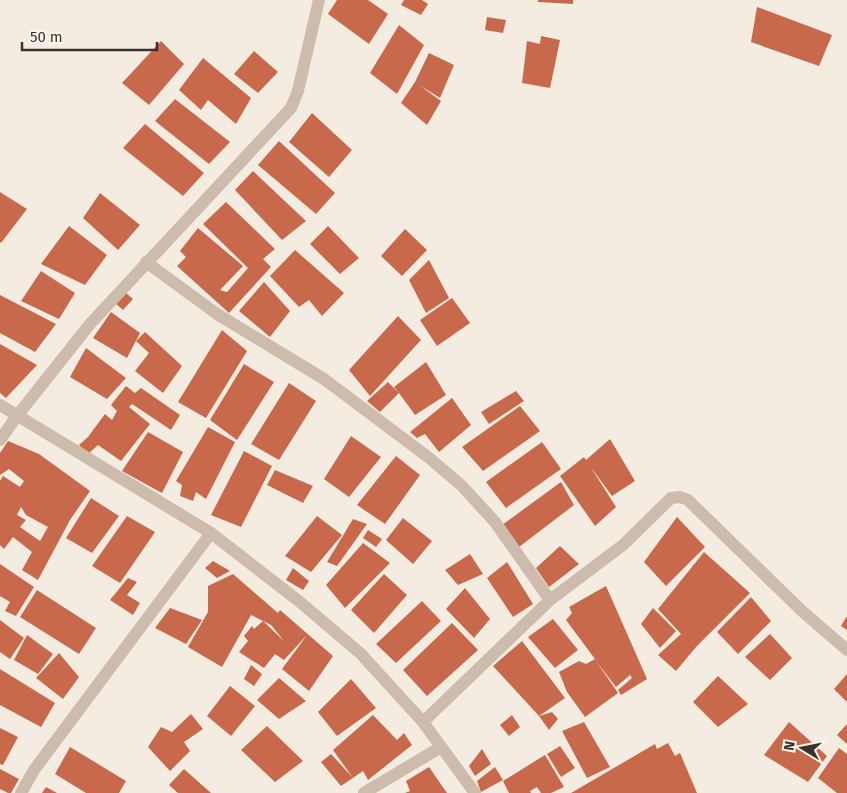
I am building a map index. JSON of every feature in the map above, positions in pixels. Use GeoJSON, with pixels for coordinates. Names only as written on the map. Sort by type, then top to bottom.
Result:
{"type":"FeatureCollection","features":[{"type":"Feature","properties":{"kind":"street"},"geometry":{"type":"LineString","coordinates":[[0,440],[90,324],[290,108],[298,91],[319,0]]}},
{"type":"Feature","properties":{"kind":"street"},"geometry":{"type":"LineString","coordinates":[[146,262],[217,314],[324,379],[428,457],[462,486],[495,522],[550,600]]}},
{"type":"Feature","properties":{"kind":"street"},"geometry":{"type":"LineString","coordinates":[[0,405],[211,533],[300,602],[361,654],[423,722],[475,793]]}},
{"type":"Feature","properties":{"kind":"street"},"geometry":{"type":"LineString","coordinates":[[423,722],[550,600],[623,545],[671,498],[680,497],[688,500],[802,611],[847,650]]}},
{"type":"Feature","properties":{"kind":"street"},"geometry":{"type":"LineString","coordinates":[[22,793],[34,770],[211,533]]}},
{"type":"Feature","properties":{"kind":"street"},"geometry":{"type":"LineString","coordinates":[[364,793],[441,747]]}},
{"type":"Feature","properties":{"kind":"building"},"geometry":{"type":"Polygon","coordinates":[[[337,0],[368,0],[388,14],[369,44],[328,14],[337,0]]]}},
{"type":"Feature","properties":{"kind":"building"},"geometry":{"type":"Polygon","coordinates":[[[404,0],[422,0],[428,4],[421,15],[401,5],[404,0]]]}},
{"type":"Feature","properties":{"kind":"building"},"geometry":{"type":"Polygon","coordinates":[[[538,0],[573,0],[573,4],[538,2],[538,0]]]}},
{"type":"Feature","properties":{"kind":"building"},"geometry":{"type":"Polygon","coordinates":[[[757,7],[832,35],[819,66],[751,42],[757,7]]]}},
{"type":"Feature","properties":{"kind":"building"},"geometry":{"type":"Polygon","coordinates":[[[487,17],[506,20],[503,33],[485,30],[487,17]]]}},
{"type":"Feature","properties":{"kind":"building"},"geometry":{"type":"Polygon","coordinates":[[[399,25],[424,45],[397,94],[370,73],[399,25]]]}},
{"type":"Feature","properties":{"kind":"building"},"geometry":{"type":"Polygon","coordinates":[[[541,36],[560,40],[550,88],[522,83],[527,41],[540,44],[541,36]]]}},
{"type":"Feature","properties":{"kind":"building"},"geometry":{"type":"Polygon","coordinates":[[[161,41],[184,64],[149,105],[122,83],[161,41]]]}},
{"type":"Feature","properties":{"kind":"building"},"geometry":{"type":"Polygon","coordinates":[[[254,51],[278,72],[258,93],[234,74],[254,51]]]}},
{"type":"Feature","properties":{"kind":"building"},"geometry":{"type":"Polygon","coordinates":[[[429,53],[454,65],[440,98],[419,85],[441,101],[427,125],[401,103],[415,82],[429,53]]]}},
{"type":"Feature","properties":{"kind":"building"},"geometry":{"type":"Polygon","coordinates":[[[203,58],[251,98],[236,124],[208,100],[201,110],[179,90],[203,58]]]}},
{"type":"Feature","properties":{"kind":"building"},"geometry":{"type":"Polygon","coordinates":[[[175,99],[230,142],[209,164],[155,121],[175,99]]]}},
{"type":"Feature","properties":{"kind":"building"},"geometry":{"type":"Polygon","coordinates":[[[312,113],[352,150],[329,177],[289,142],[312,113]]]}},
{"type":"Feature","properties":{"kind":"building"},"geometry":{"type":"Polygon","coordinates":[[[145,124],[204,173],[183,196],[123,148],[145,124]]]}},
{"type":"Feature","properties":{"kind":"building"},"geometry":{"type":"Polygon","coordinates":[[[279,141],[335,193],[316,214],[258,165],[279,141]]]}},
{"type":"Feature","properties":{"kind":"building"},"geometry":{"type":"Polygon","coordinates":[[[253,171],[306,221],[282,240],[235,190],[253,171]]]}},
{"type":"Feature","properties":{"kind":"building"},"geometry":{"type":"Polygon","coordinates":[[[0,192],[27,209],[1,243],[0,242],[0,192]]]}},
{"type":"Feature","properties":{"kind":"building"},"geometry":{"type":"Polygon","coordinates":[[[100,193],[140,225],[118,250],[83,218],[100,193]]]}},
{"type":"Feature","properties":{"kind":"building"},"geometry":{"type":"Polygon","coordinates":[[[226,202],[275,249],[263,259],[271,267],[229,313],[177,266],[186,257],[180,251],[198,228],[243,266],[220,290],[227,292],[248,268],[203,224],[226,202]]]}},
{"type":"Feature","properties":{"kind":"building"},"geometry":{"type":"Polygon","coordinates":[[[69,226],[107,255],[85,285],[41,264],[69,226]]]}},
{"type":"Feature","properties":{"kind":"building"},"geometry":{"type":"Polygon","coordinates":[[[328,226],[359,258],[340,274],[310,244],[328,226]]]}},
{"type":"Feature","properties":{"kind":"building"},"geometry":{"type":"Polygon","coordinates":[[[405,229],[427,250],[402,276],[381,256],[405,229]]]}},
{"type":"Feature","properties":{"kind":"building"},"geometry":{"type":"Polygon","coordinates":[[[295,250],[344,293],[322,316],[309,300],[299,307],[270,276],[295,250]]]}},
{"type":"Feature","properties":{"kind":"building"},"geometry":{"type":"Polygon","coordinates":[[[429,260],[449,298],[426,313],[409,280],[429,260]]]}},
{"type":"Feature","properties":{"kind":"building"},"geometry":{"type":"Polygon","coordinates":[[[41,271],[75,293],[59,319],[21,301],[41,271]]]}},
{"type":"Feature","properties":{"kind":"building"},"geometry":{"type":"Polygon","coordinates":[[[264,282],[290,311],[270,337],[239,311],[264,282]]]}},
{"type":"Feature","properties":{"kind":"building"},"geometry":{"type":"Polygon","coordinates":[[[126,293],[133,299],[123,310],[115,303],[126,293]]]}},
{"type":"Feature","properties":{"kind":"building"},"geometry":{"type":"Polygon","coordinates":[[[0,295],[56,324],[35,352],[0,333],[0,295]]]}},
{"type":"Feature","properties":{"kind":"building"},"geometry":{"type":"Polygon","coordinates":[[[452,298],[470,323],[437,346],[420,320],[452,298]]]}},
{"type":"Feature","properties":{"kind":"building"},"geometry":{"type":"Polygon","coordinates":[[[111,312],[140,333],[127,358],[93,338],[111,312]]]}},
{"type":"Feature","properties":{"kind":"building"},"geometry":{"type":"Polygon","coordinates":[[[398,316],[421,340],[370,396],[349,370],[398,316]]]}},
{"type":"Feature","properties":{"kind":"building"},"geometry":{"type":"Polygon","coordinates":[[[222,330],[247,351],[206,418],[178,402],[222,330]]]}},
{"type":"Feature","properties":{"kind":"building"},"geometry":{"type":"Polygon","coordinates":[[[145,332],[182,366],[163,393],[135,371],[149,353],[136,341],[145,332]]]}},
{"type":"Feature","properties":{"kind":"building"},"geometry":{"type":"Polygon","coordinates":[[[0,344],[37,365],[6,398],[0,393],[0,344]]]}},
{"type":"Feature","properties":{"kind":"building"},"geometry":{"type":"Polygon","coordinates":[[[86,348],[126,378],[107,399],[70,377],[86,348]]]}},
{"type":"Feature","properties":{"kind":"building"},"geometry":{"type":"Polygon","coordinates":[[[426,362],[446,395],[415,415],[394,387],[426,362]]]}},
{"type":"Feature","properties":{"kind":"building"},"geometry":{"type":"Polygon","coordinates":[[[244,364],[274,382],[237,440],[210,420],[244,364]]]}},
{"type":"Feature","properties":{"kind":"building"},"geometry":{"type":"Polygon","coordinates":[[[388,382],[399,393],[380,412],[367,401],[388,382]]]}},
{"type":"Feature","properties":{"kind":"building"},"geometry":{"type":"Polygon","coordinates":[[[289,383],[316,401],[279,460],[251,444],[289,383]]]}},
{"type":"Feature","properties":{"kind":"building"},"geometry":{"type":"Polygon","coordinates":[[[126,386],[135,393],[141,388],[180,415],[171,430],[132,404],[129,407],[150,424],[121,461],[98,445],[88,454],[79,445],[88,437],[105,414],[112,420],[117,411],[111,405],[126,386]]]}},
{"type":"Feature","properties":{"kind":"building"},"geometry":{"type":"Polygon","coordinates":[[[516,391],[524,401],[489,424],[481,412],[516,391]]]}},
{"type":"Feature","properties":{"kind":"building"},"geometry":{"type":"Polygon","coordinates":[[[452,398],[471,425],[439,452],[425,434],[417,438],[410,432],[452,398]]]}},
{"type":"Feature","properties":{"kind":"building"},"geometry":{"type":"Polygon","coordinates":[[[520,406],[540,431],[483,471],[462,447],[520,406]]]}},
{"type":"Feature","properties":{"kind":"building"},"geometry":{"type":"Polygon","coordinates":[[[208,427],[235,442],[206,499],[196,492],[193,501],[180,496],[182,485],[176,481],[208,427]]]}},
{"type":"Feature","properties":{"kind":"building"},"geometry":{"type":"Polygon","coordinates":[[[148,432],[183,452],[162,493],[122,471],[148,432]]]}},
{"type":"Feature","properties":{"kind":"building"},"geometry":{"type":"Polygon","coordinates":[[[351,436],[381,457],[349,497],[324,479],[351,436]]]}},
{"type":"Feature","properties":{"kind":"building"},"geometry":{"type":"Polygon","coordinates":[[[610,439],[635,481],[612,496],[590,466],[616,507],[595,526],[560,476],[584,457],[586,460],[610,439]]]}},
{"type":"Feature","properties":{"kind":"building"},"geometry":{"type":"Polygon","coordinates":[[[8,441],[39,454],[90,491],[70,520],[38,580],[22,570],[32,552],[13,537],[4,549],[0,545],[0,481],[3,476],[20,487],[24,481],[9,469],[0,475],[0,453],[8,441]],[[21,507],[17,515],[26,520],[20,527],[40,541],[48,527],[26,515],[21,507]]]}},
{"type":"Feature","properties":{"kind":"building"},"geometry":{"type":"Polygon","coordinates":[[[542,442],[561,469],[506,508],[486,482],[542,442]]]}},
{"type":"Feature","properties":{"kind":"building"},"geometry":{"type":"Polygon","coordinates":[[[244,451],[272,466],[241,527],[211,515],[244,451]]]}},
{"type":"Feature","properties":{"kind":"building"},"geometry":{"type":"Polygon","coordinates":[[[396,456],[420,475],[385,524],[357,505],[396,456]]]}},
{"type":"Feature","properties":{"kind":"building"},"geometry":{"type":"Polygon","coordinates":[[[275,470],[313,486],[303,503],[267,485],[275,470]]]}},
{"type":"Feature","properties":{"kind":"building"},"geometry":{"type":"Polygon","coordinates":[[[561,482],[574,505],[519,547],[502,525],[561,482]]]}},
{"type":"Feature","properties":{"kind":"building"},"geometry":{"type":"Polygon","coordinates":[[[91,498],[119,516],[92,553],[66,538],[91,498]]]}},
{"type":"Feature","properties":{"kind":"building"},"geometry":{"type":"Polygon","coordinates":[[[127,516],[155,532],[120,583],[92,566],[127,516]]]}},
{"type":"Feature","properties":{"kind":"building"},"geometry":{"type":"Polygon","coordinates":[[[317,516],[342,535],[311,572],[285,556],[317,516]]]}},
{"type":"Feature","properties":{"kind":"building"},"geometry":{"type":"Polygon","coordinates":[[[677,517],[705,547],[666,586],[644,562],[677,517]]]}},
{"type":"Feature","properties":{"kind":"building"},"geometry":{"type":"Polygon","coordinates":[[[403,518],[432,541],[413,564],[386,540],[403,518]]]}},
{"type":"Feature","properties":{"kind":"building"},"geometry":{"type":"Polygon","coordinates":[[[353,519],[367,524],[337,566],[327,562],[353,519]]]}},
{"type":"Feature","properties":{"kind":"building"},"geometry":{"type":"Polygon","coordinates":[[[368,530],[382,539],[376,547],[363,538],[368,530]]]}},
{"type":"Feature","properties":{"kind":"building"},"geometry":{"type":"Polygon","coordinates":[[[363,543],[390,563],[345,608],[326,585],[363,543]]]}},
{"type":"Feature","properties":{"kind":"building"},"geometry":{"type":"Polygon","coordinates":[[[560,546],[579,564],[549,587],[536,568],[560,546]]]}},
{"type":"Feature","properties":{"kind":"building"},"geometry":{"type":"Polygon","coordinates":[[[704,552],[750,593],[696,647],[676,671],[658,655],[681,634],[658,609],[704,552]]]}},
{"type":"Feature","properties":{"kind":"building"},"geometry":{"type":"Polygon","coordinates":[[[470,554],[483,574],[458,585],[445,570],[470,554]]]}},
{"type":"Feature","properties":{"kind":"building"},"geometry":{"type":"Polygon","coordinates":[[[213,561],[230,571],[217,578],[205,568],[213,561]]]}},
{"type":"Feature","properties":{"kind":"building"},"geometry":{"type":"Polygon","coordinates":[[[507,562],[533,604],[513,617],[487,578],[507,562]]]}},
{"type":"Feature","properties":{"kind":"building"},"geometry":{"type":"Polygon","coordinates":[[[0,564],[34,587],[16,616],[5,611],[10,602],[0,596],[0,564]]]}},
{"type":"Feature","properties":{"kind":"building"},"geometry":{"type":"Polygon","coordinates":[[[293,568],[309,581],[303,590],[286,580],[293,568]]]}},
{"type":"Feature","properties":{"kind":"building"},"geometry":{"type":"Polygon","coordinates":[[[233,574],[278,613],[280,610],[333,656],[309,691],[282,669],[307,635],[284,660],[275,654],[264,668],[239,652],[248,641],[244,636],[252,626],[254,629],[263,621],[251,615],[222,667],[188,647],[208,612],[208,586],[233,574]],[[263,621],[284,641],[271,625],[263,621]]]}},
{"type":"Feature","properties":{"kind":"building"},"geometry":{"type":"Polygon","coordinates":[[[384,574],[407,595],[374,633],[351,610],[384,574]]]}},
{"type":"Feature","properties":{"kind":"building"},"geometry":{"type":"Polygon","coordinates":[[[128,578],[137,582],[127,595],[140,603],[133,615],[110,600],[128,578]]]}},
{"type":"Feature","properties":{"kind":"building"},"geometry":{"type":"Polygon","coordinates":[[[606,586],[647,679],[621,695],[618,690],[632,678],[630,675],[616,687],[596,661],[618,693],[585,717],[567,692],[559,672],[579,661],[586,664],[595,659],[566,620],[572,613],[569,607],[606,586]]]}},
{"type":"Feature","properties":{"kind":"building"},"geometry":{"type":"Polygon","coordinates":[[[465,588],[490,619],[474,638],[446,609],[465,588]]]}},
{"type":"Feature","properties":{"kind":"building"},"geometry":{"type":"Polygon","coordinates":[[[37,590],[96,628],[79,654],[20,617],[37,590]]]}},
{"type":"Feature","properties":{"kind":"building"},"geometry":{"type":"Polygon","coordinates":[[[751,597],[771,621],[738,654],[717,632],[751,597]]]}},
{"type":"Feature","properties":{"kind":"building"},"geometry":{"type":"Polygon","coordinates":[[[422,601],[441,621],[396,663],[376,644],[422,601]]]}},
{"type":"Feature","properties":{"kind":"building"},"geometry":{"type":"Polygon","coordinates":[[[170,608],[202,620],[186,644],[155,628],[170,608]]]}},
{"type":"Feature","properties":{"kind":"building"},"geometry":{"type":"Polygon","coordinates":[[[653,608],[676,631],[660,648],[641,624],[653,608]]]}},
{"type":"Feature","properties":{"kind":"building"},"geometry":{"type":"Polygon","coordinates":[[[847,616],[847,630],[841,626],[847,616]]]}},
{"type":"Feature","properties":{"kind":"building"},"geometry":{"type":"Polygon","coordinates":[[[553,619],[578,650],[555,668],[528,637],[553,619]]]}},
{"type":"Feature","properties":{"kind":"building"},"geometry":{"type":"Polygon","coordinates":[[[0,620],[24,638],[10,659],[0,652],[0,620]]]}},
{"type":"Feature","properties":{"kind":"building"},"geometry":{"type":"Polygon","coordinates":[[[452,623],[478,650],[427,696],[403,670],[452,623]]]}},
{"type":"Feature","properties":{"kind":"building"},"geometry":{"type":"Polygon","coordinates":[[[770,634],[792,658],[770,680],[745,657],[770,634]]]}},
{"type":"Feature","properties":{"kind":"building"},"geometry":{"type":"Polygon","coordinates":[[[27,635],[53,654],[38,674],[14,660],[27,635]]]}},
{"type":"Feature","properties":{"kind":"building"},"geometry":{"type":"Polygon","coordinates":[[[522,641],[565,698],[539,716],[493,666],[522,641]]]}},
{"type":"Feature","properties":{"kind":"building"},"geometry":{"type":"Polygon","coordinates":[[[59,653],[79,677],[63,699],[36,678],[59,653]]]}},
{"type":"Feature","properties":{"kind":"building"},"geometry":{"type":"Polygon","coordinates":[[[251,665],[262,674],[254,686],[244,679],[251,665]]]}},
{"type":"Feature","properties":{"kind":"building"},"geometry":{"type":"Polygon","coordinates":[[[0,669],[55,703],[41,727],[0,705],[0,669]]]}},
{"type":"Feature","properties":{"kind":"building"},"geometry":{"type":"Polygon","coordinates":[[[847,674],[847,702],[834,689],[847,674]]]}},
{"type":"Feature","properties":{"kind":"building"},"geometry":{"type":"Polygon","coordinates":[[[718,676],[748,704],[718,727],[693,702],[718,676]]]}},
{"type":"Feature","properties":{"kind":"building"},"geometry":{"type":"Polygon","coordinates":[[[279,678],[306,701],[279,719],[257,700],[279,678]]]}},
{"type":"Feature","properties":{"kind":"building"},"geometry":{"type":"Polygon","coordinates":[[[351,679],[376,708],[337,736],[318,712],[351,679]]]}},
{"type":"Feature","properties":{"kind":"building"},"geometry":{"type":"Polygon","coordinates":[[[230,686],[255,706],[231,736],[207,716],[230,686]]]}},
{"type":"Feature","properties":{"kind":"building"},"geometry":{"type":"Polygon","coordinates":[[[552,712],[558,719],[549,730],[539,716],[552,712]]]}},
{"type":"Feature","properties":{"kind":"building"},"geometry":{"type":"Polygon","coordinates":[[[191,714],[203,729],[184,742],[190,751],[170,771],[148,747],[161,727],[172,732],[191,714]]]}},
{"type":"Feature","properties":{"kind":"building"},"geometry":{"type":"Polygon","coordinates":[[[373,715],[397,740],[404,733],[412,745],[368,780],[363,771],[353,778],[333,750],[373,715]]]}},
{"type":"Feature","properties":{"kind":"building"},"geometry":{"type":"Polygon","coordinates":[[[512,715],[520,727],[509,736],[500,725],[512,715]]]}},
{"type":"Feature","properties":{"kind":"building"},"geometry":{"type":"Polygon","coordinates":[[[584,722],[610,767],[587,778],[562,731],[584,722]]]}},
{"type":"Feature","properties":{"kind":"building"},"geometry":{"type":"Polygon","coordinates":[[[789,722],[827,756],[808,782],[764,755],[789,722]]]}},
{"type":"Feature","properties":{"kind":"building"},"geometry":{"type":"Polygon","coordinates":[[[847,724],[847,744],[837,735],[847,724]]]}},
{"type":"Feature","properties":{"kind":"building"},"geometry":{"type":"Polygon","coordinates":[[[267,726],[303,761],[275,782],[241,750],[267,726]]]}},
{"type":"Feature","properties":{"kind":"building"},"geometry":{"type":"Polygon","coordinates":[[[0,728],[18,737],[3,765],[0,764],[0,728]]]}},
{"type":"Feature","properties":{"kind":"building"},"geometry":{"type":"Polygon","coordinates":[[[668,743],[675,756],[680,753],[697,793],[571,793],[655,744],[657,749],[668,743]]]}},
{"type":"Feature","properties":{"kind":"building"},"geometry":{"type":"Polygon","coordinates":[[[560,746],[575,768],[561,777],[547,754],[560,746]]]}},
{"type":"Feature","properties":{"kind":"building"},"geometry":{"type":"Polygon","coordinates":[[[70,747],[126,781],[119,793],[86,793],[55,774],[70,747]]]}},
{"type":"Feature","properties":{"kind":"building"},"geometry":{"type":"Polygon","coordinates":[[[839,748],[847,754],[847,793],[837,793],[818,778],[839,748]]]}},
{"type":"Feature","properties":{"kind":"building"},"geometry":{"type":"Polygon","coordinates":[[[482,749],[491,764],[475,776],[469,766],[482,749]]]}},
{"type":"Feature","properties":{"kind":"building"},"geometry":{"type":"Polygon","coordinates":[[[331,754],[353,778],[341,786],[321,762],[331,754]]]}},
{"type":"Feature","properties":{"kind":"building"},"geometry":{"type":"Polygon","coordinates":[[[545,755],[564,787],[551,793],[541,793],[537,787],[530,791],[531,793],[509,793],[503,781],[545,755]]]}},
{"type":"Feature","properties":{"kind":"building"},"geometry":{"type":"Polygon","coordinates":[[[429,767],[447,793],[405,793],[410,791],[406,781],[429,767]]]}},
{"type":"Feature","properties":{"kind":"building"},"geometry":{"type":"Polygon","coordinates":[[[495,767],[503,780],[481,792],[477,781],[495,767]]]}},
{"type":"Feature","properties":{"kind":"building"},"geometry":{"type":"Polygon","coordinates":[[[0,769],[19,779],[11,793],[0,789],[0,769]]]}},
{"type":"Feature","properties":{"kind":"building"},"geometry":{"type":"Polygon","coordinates":[[[184,769],[211,793],[178,793],[169,785],[184,769]]]}},
{"type":"Feature","properties":{"kind":"building"},"geometry":{"type":"Polygon","coordinates":[[[46,787],[57,793],[42,793],[46,787]]]}}]}
